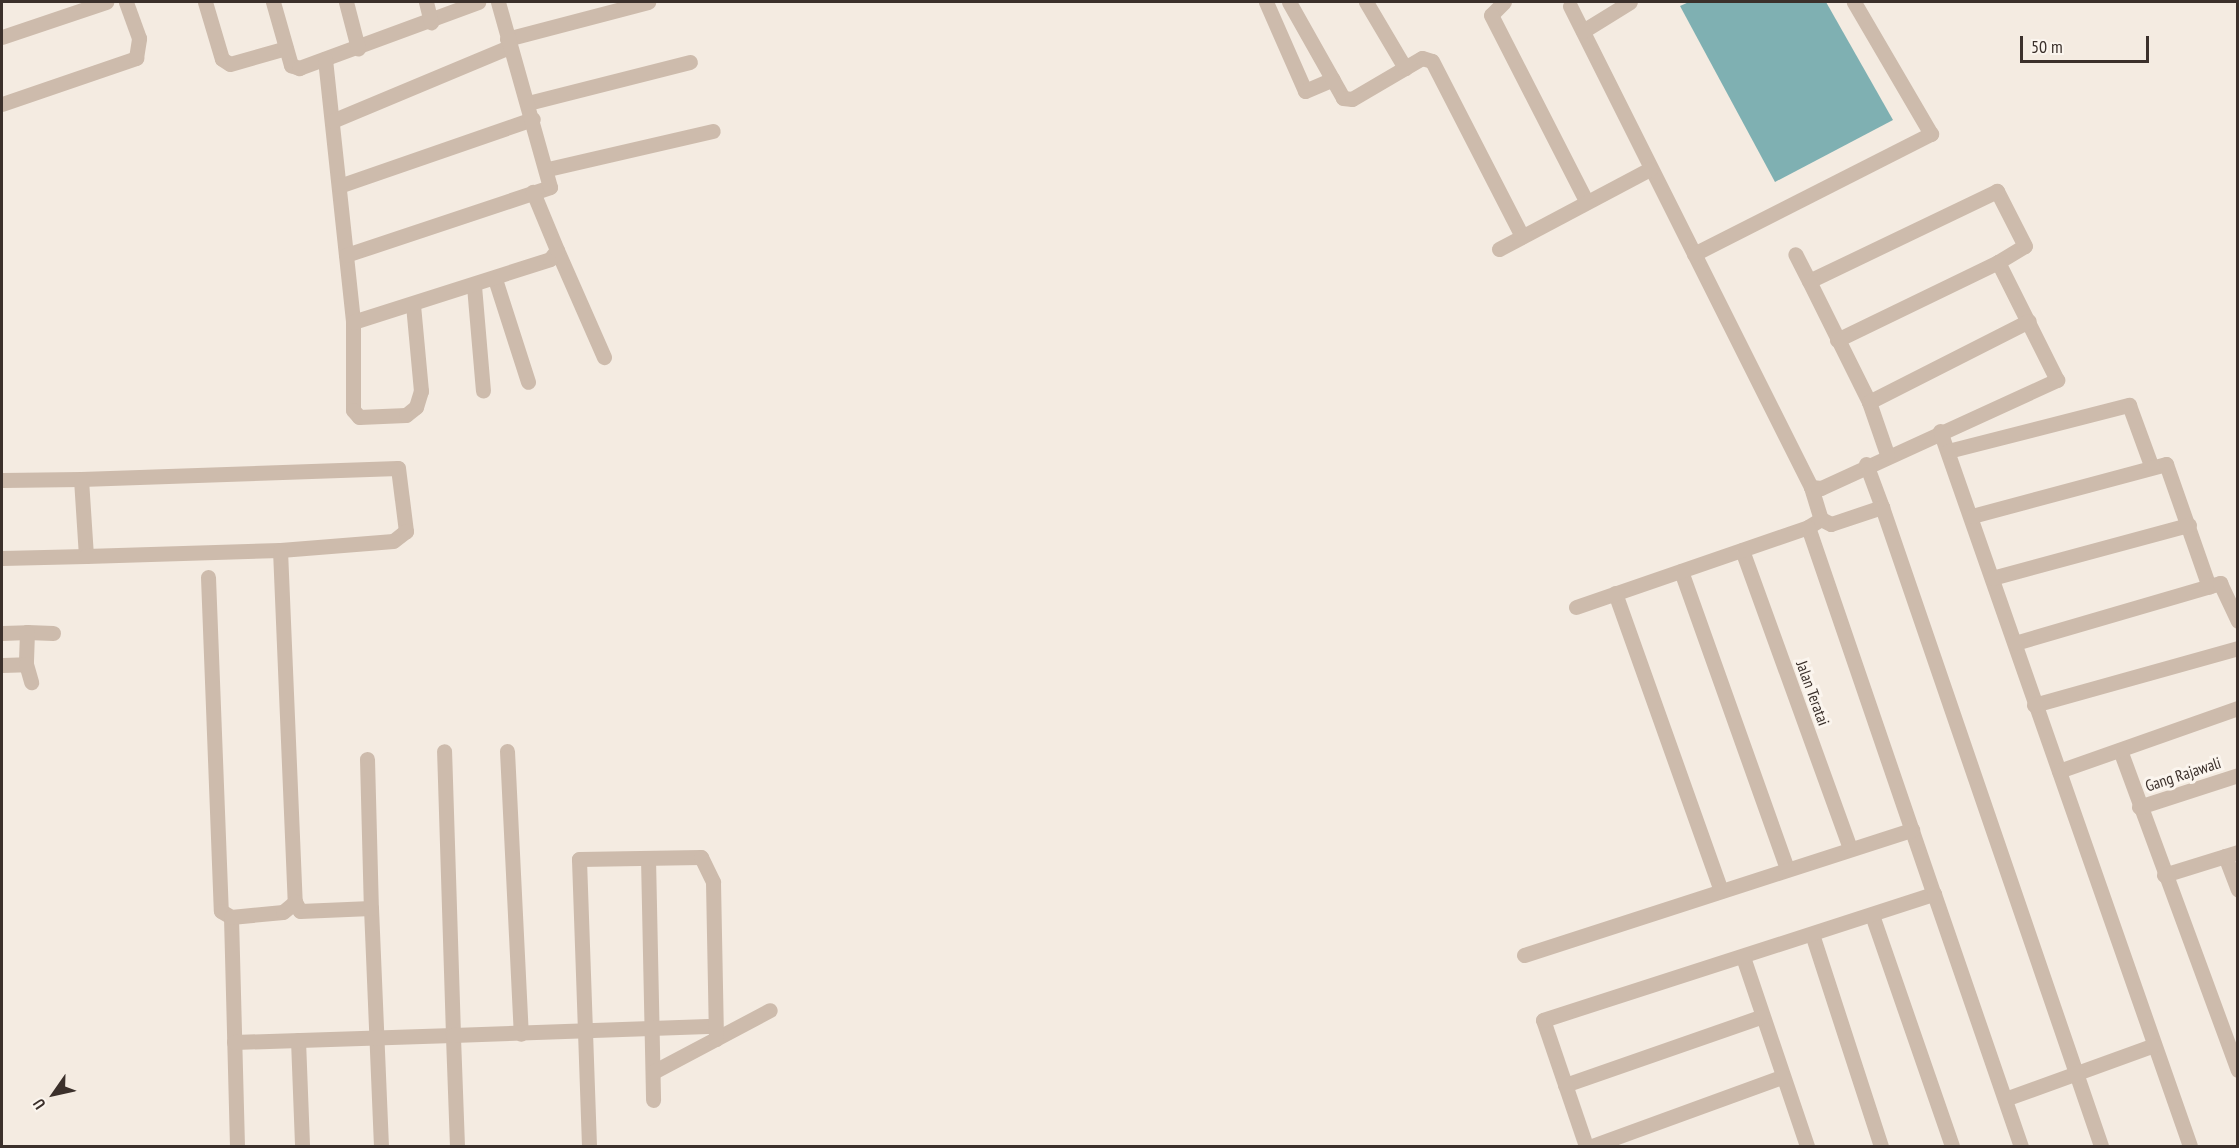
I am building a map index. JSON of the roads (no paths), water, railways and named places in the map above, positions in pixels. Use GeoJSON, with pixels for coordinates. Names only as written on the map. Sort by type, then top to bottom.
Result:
{"type":"FeatureCollection","features":[{"type":"Feature","properties":{"kind":"street"},"geometry":{"type":"LineString","coordinates":[[2,37],[106,2]]}},
{"type":"Feature","properties":{"kind":"street"},"geometry":{"type":"LineString","coordinates":[[2,104],[136,58],[139,38],[126,2]]}},
{"type":"Feature","properties":{"kind":"street"},"geometry":{"type":"LineString","coordinates":[[205,2],[222,60],[231,64],[286,48]]}},
{"type":"Feature","properties":{"kind":"street"},"geometry":{"type":"LineString","coordinates":[[273,2],[291,65],[299,68],[431,22],[478,2]]}},
{"type":"Feature","properties":{"kind":"street"},"geometry":{"type":"LineString","coordinates":[[346,2],[358,48]]}},
{"type":"Feature","properties":{"kind":"street"},"geometry":{"type":"LineString","coordinates":[[426,2],[431,22]]}},
{"type":"Feature","properties":{"kind":"street"},"geometry":{"type":"LineString","coordinates":[[346,255],[550,187],[548,169],[508,43],[498,2]]}},
{"type":"Feature","properties":{"kind":"street"},"geometry":{"type":"LineString","coordinates":[[332,121],[508,43],[648,2]]}},
{"type":"Feature","properties":{"kind":"street"},"geometry":{"type":"LineString","coordinates":[[1266,2],[1305,92],[1333,79]]}},
{"type":"Feature","properties":{"kind":"street"},"geometry":{"type":"LineString","coordinates":[[1289,2],[1344,98],[1352,99],[1422,58],[1432,61],[1522,236]]}},
{"type":"Feature","properties":{"kind":"street"},"geometry":{"type":"LineString","coordinates":[[1366,2],[1405,68]]}},
{"type":"Feature","properties":{"kind":"street"},"geometry":{"type":"LineString","coordinates":[[1504,2],[1491,15],[1586,201]]}},
{"type":"Feature","properties":{"kind":"street"},"geometry":{"type":"LineString","coordinates":[[1582,31],[1630,2]]}},
{"type":"Feature","properties":{"kind":"street"},"geometry":{"type":"LineString","coordinates":[[1694,254],[1931,134],[1854,2]]}},
{"type":"Feature","properties":{"kind":"street"},"geometry":{"type":"LineString","coordinates":[[1570,6],[1811,487],[1821,519],[1831,524],[1882,507]]}},
{"type":"Feature","properties":{"kind":"street"},"geometry":{"type":"LineString","coordinates":[[325,59],[353,322],[352,411],[374,419],[406,415],[417,407],[421,391],[413,304]]}},
{"type":"Feature","properties":{"kind":"street"},"geometry":{"type":"LineString","coordinates":[[528,103],[690,62]]}},
{"type":"Feature","properties":{"kind":"street"},"geometry":{"type":"LineString","coordinates":[[339,186],[533,119]]}},
{"type":"Feature","properties":{"kind":"street"},"geometry":{"type":"LineString","coordinates":[[548,169],[713,131]]}},
{"type":"Feature","properties":{"kind":"street"},"geometry":{"type":"LineString","coordinates":[[1499,249],[1650,169]]}},
{"type":"Feature","properties":{"kind":"street"},"geometry":{"type":"LineString","coordinates":[[1809,281],[1995,190],[2025,243],[2022,251],[1837,340]]}},
{"type":"Feature","properties":{"kind":"street"},"geometry":{"type":"LineString","coordinates":[[533,192],[604,357]]}},
{"type":"Feature","properties":{"kind":"street"},"geometry":{"type":"LineString","coordinates":[[353,322],[495,279],[550,259],[557,250]]}},
{"type":"Feature","properties":{"kind":"street"},"geometry":{"type":"LineString","coordinates":[[1795,254],[1869,402],[1887,454]]}},
{"type":"Feature","properties":{"kind":"street"},"geometry":{"type":"LineString","coordinates":[[1811,487],[2056,382],[2029,321],[1998,262]]}},
{"type":"Feature","properties":{"kind":"street"},"geometry":{"type":"LineString","coordinates":[[495,279],[528,382]]}},
{"type":"Feature","properties":{"kind":"street"},"geometry":{"type":"LineString","coordinates":[[474,286],[483,392]]}},
{"type":"Feature","properties":{"kind":"street"},"geometry":{"type":"LineString","coordinates":[[1869,402],[2029,321]]}},
{"type":"Feature","properties":{"kind":"street"},"geometry":{"type":"LineString","coordinates":[[1948,451],[2125,405],[2135,414],[2151,465]]}},
{"type":"Feature","properties":{"kind":"street"},"geometry":{"type":"LineString","coordinates":[[1940,431],[1972,516],[2034,705],[2190,1146]]}},
{"type":"Feature","properties":{"kind":"street"},"geometry":{"type":"LineString","coordinates":[[1866,465],[2101,1146]]}},
{"type":"Feature","properties":{"kind":"street"},"geometry":{"type":"LineString","coordinates":[[1972,516],[2151,465],[2169,467],[2209,586]]}},
{"type":"Feature","properties":{"kind":"street"},"geometry":{"type":"LineString","coordinates":[[2,480],[398,468],[406,531],[393,542],[280,550],[2,558]]}},
{"type":"Feature","properties":{"kind":"street"},"geometry":{"type":"LineString","coordinates":[[81,479],[86,556]]}},
{"type":"Feature","properties":{"kind":"street"},"geometry":{"type":"LineString","coordinates":[[1576,607],[1808,527],[1821,519]]}},
{"type":"Feature","properties":{"kind":"street"},"geometry":{"type":"LineString","coordinates":[[1992,578],[2189,525]]}},
{"type":"Feature","properties":{"kind":"street"},"geometry":{"type":"LineString","coordinates":[[1808,527],[2021,1146]]}},
{"type":"Feature","properties":{"kind":"street"},"geometry":{"type":"LineString","coordinates":[[280,550],[295,902],[300,911],[371,908]]}},
{"type":"Feature","properties":{"kind":"street","name":"Jalan Teratai"},"geometry":{"type":"LineString","coordinates":[[1742,550],[1850,848]]}},
{"type":"Feature","properties":{"kind":"street"},"geometry":{"type":"LineString","coordinates":[[1681,571],[1787,869]]}},
{"type":"Feature","properties":{"kind":"street"},"geometry":{"type":"LineString","coordinates":[[208,577],[221,911],[231,916],[283,912],[295,902]]}},
{"type":"Feature","properties":{"kind":"street"},"geometry":{"type":"LineString","coordinates":[[2015,643],[2209,586],[2226,586],[2238,621]]}},
{"type":"Feature","properties":{"kind":"street"},"geometry":{"type":"LineString","coordinates":[[1615,593],[1721,891]]}},
{"type":"Feature","properties":{"kind":"street"},"geometry":{"type":"LineString","coordinates":[[27,632],[26,664],[31,682]]}},
{"type":"Feature","properties":{"kind":"street"},"geometry":{"type":"LineString","coordinates":[[2,633],[52,633]]}},
{"type":"Feature","properties":{"kind":"street"},"geometry":{"type":"LineString","coordinates":[[2034,705],[2238,648]]}},
{"type":"Feature","properties":{"kind":"street"},"geometry":{"type":"LineString","coordinates":[[2,665],[26,664]]}},
{"type":"Feature","properties":{"kind":"street"},"geometry":{"type":"LineString","coordinates":[[2059,771],[2238,708]]}},
{"type":"Feature","properties":{"kind":"street"},"geometry":{"type":"LineString","coordinates":[[2120,750],[2139,807],[2238,1070]]}},
{"type":"Feature","properties":{"kind":"street"},"geometry":{"type":"LineString","coordinates":[[444,751],[457,1146]]}},
{"type":"Feature","properties":{"kind":"street"},"geometry":{"type":"LineString","coordinates":[[507,751],[521,1034]]}},
{"type":"Feature","properties":{"kind":"street"},"geometry":{"type":"LineString","coordinates":[[367,759],[381,1146]]}},
{"type":"Feature","properties":{"kind":"street","name":"Gang Rajawali"},"geometry":{"type":"LineString","coordinates":[[2139,807],[2238,775]]}},
{"type":"Feature","properties":{"kind":"street"},"geometry":{"type":"LineString","coordinates":[[1524,956],[1850,848],[1912,830]]}},
{"type":"Feature","properties":{"kind":"street"},"geometry":{"type":"LineString","coordinates":[[2164,874],[2231,854],[2238,890]]}},
{"type":"Feature","properties":{"kind":"street"},"geometry":{"type":"LineString","coordinates":[[590,1146],[579,859],[701,857],[713,882],[715,1033]]}},
{"type":"Feature","properties":{"kind":"street"},"geometry":{"type":"LineString","coordinates":[[648,858],[653,1100]]}},
{"type":"Feature","properties":{"kind":"street"},"geometry":{"type":"LineString","coordinates":[[1586,1146],[1543,1020],[1934,894]]}},
{"type":"Feature","properties":{"kind":"street"},"geometry":{"type":"LineString","coordinates":[[1872,915],[1952,1146]]}},
{"type":"Feature","properties":{"kind":"street"},"geometry":{"type":"LineString","coordinates":[[231,916],[237,1146]]}},
{"type":"Feature","properties":{"kind":"street"},"geometry":{"type":"LineString","coordinates":[[1812,934],[1881,1146]]}},
{"type":"Feature","properties":{"kind":"street"},"geometry":{"type":"LineString","coordinates":[[1743,957],[1760,1017],[1782,1077],[1801,1145]]}},
{"type":"Feature","properties":{"kind":"street"},"geometry":{"type":"LineString","coordinates":[[653,1072],[715,1033],[770,1010]]}},
{"type":"Feature","properties":{"kind":"street"},"geometry":{"type":"LineString","coordinates":[[1565,1085],[1760,1017]]}},
{"type":"Feature","properties":{"kind":"street"},"geometry":{"type":"LineString","coordinates":[[234,1042],[652,1029],[715,1033]]}},
{"type":"Feature","properties":{"kind":"street"},"geometry":{"type":"LineString","coordinates":[[298,1040],[302,1146]]}},
{"type":"Feature","properties":{"kind":"street"},"geometry":{"type":"LineString","coordinates":[[2005,1099],[2154,1045]]}},
{"type":"Feature","properties":{"kind":"street"},"geometry":{"type":"LineString","coordinates":[[1592,1146],[1782,1077]]}},
{"type":"Feature","properties":{"kind":"water"},"geometry":{"type":"Polygon","coordinates":[[[1689,2],[1826,2],[1893,120],[1775,182],[1680,6],[1689,2]]]}}]}
